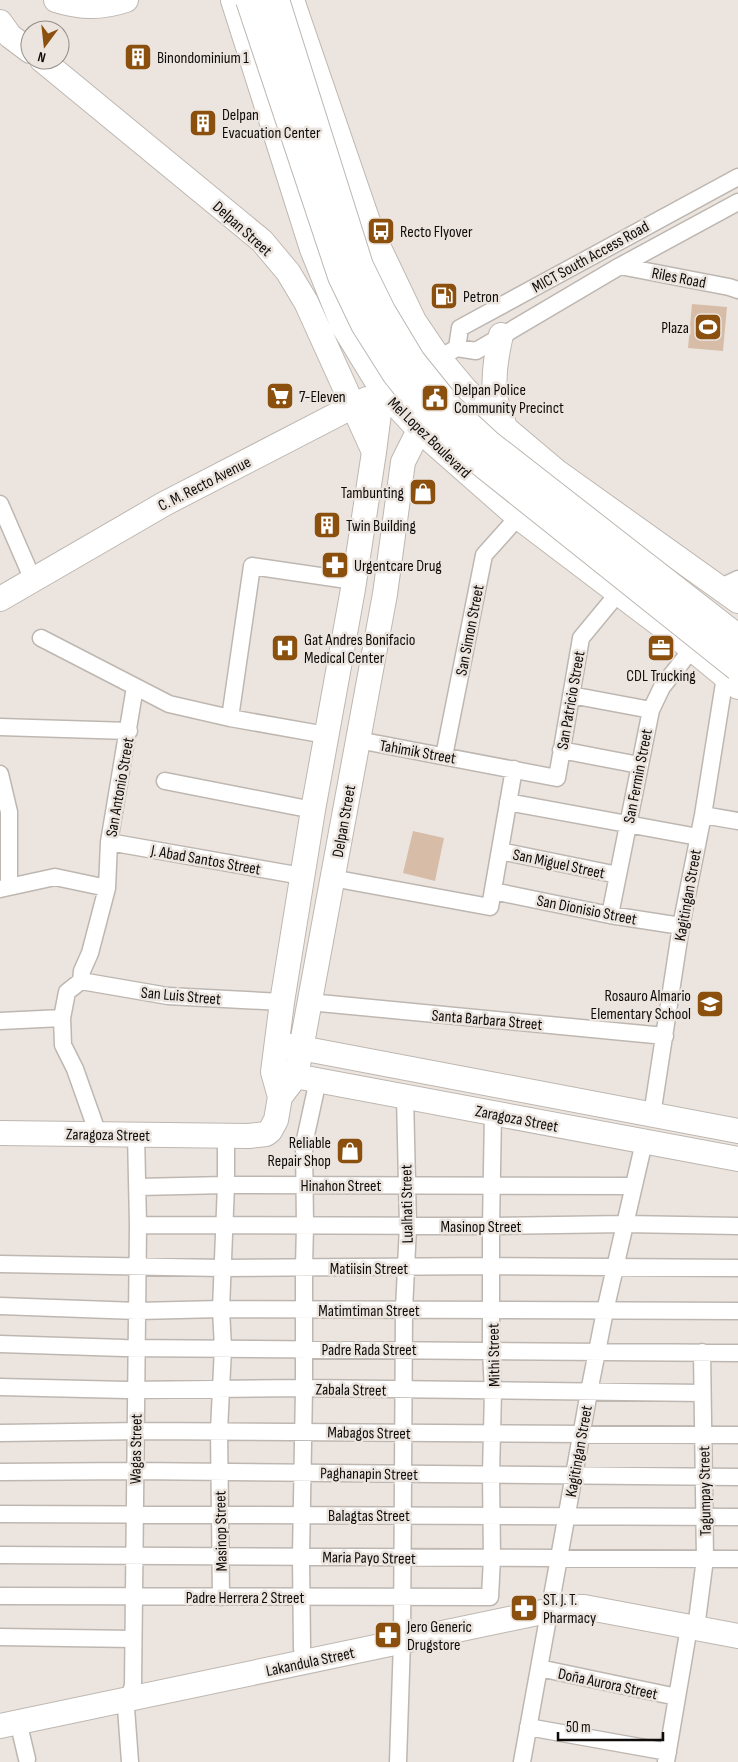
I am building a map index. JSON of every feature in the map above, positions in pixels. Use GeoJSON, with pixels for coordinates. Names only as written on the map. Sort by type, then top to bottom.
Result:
{"type":"FeatureCollection","features":[{"type":"Feature","properties":{"kind":"highway","name":"Mel Lopez Boulevard"},"geometry":{"type":"LineString","coordinates":[[250,0],[342,276],[365,324],[396,373],[434,421],[734,677]]}},
{"type":"Feature","properties":{"kind":"highway"},"geometry":{"type":"LineString","coordinates":[[290,2],[359,266],[381,311],[411,361],[448,407],[488,444],[738,639]]}},
{"type":"Feature","properties":{"kind":"street"},"geometry":{"type":"LineString","coordinates":[[56,0],[82,7],[97,7],[113,5],[126,0]]}},
{"type":"Feature","properties":{"kind":"street","name":"Mel Lopez Boulevard"},"geometry":{"type":"LineString","coordinates":[[233,0],[312,249],[343,326],[382,390],[419,430],[518,517],[692,649],[734,677]]}},
{"type":"Feature","properties":{"kind":"street"},"geometry":{"type":"LineString","coordinates":[[290,2],[372,233],[414,321],[448,353],[465,389],[508,431],[556,471],[732,589]]}},
{"type":"Feature","properties":{"kind":"street"},"geometry":{"type":"LineString","coordinates":[[3,32],[20,44]]}},
{"type":"Feature","properties":{"kind":"street","name":"Delpan Street"},"geometry":{"type":"LineString","coordinates":[[54,70],[262,241],[288,272],[306,302],[374,452]]}},
{"type":"Feature","properties":{"kind":"street"},"geometry":{"type":"LineString","coordinates":[[733,179],[738,200]]}},
{"type":"Feature","properties":{"kind":"street","name":"MICT South Access Road"},"geometry":{"type":"LineString","coordinates":[[733,179],[460,328],[448,353],[476,351],[620,266],[738,200]]}},
{"type":"Feature","properties":{"kind":"street","name":"Riles Road"},"geometry":{"type":"LineString","coordinates":[[620,266],[738,290]]}},
{"type":"Feature","properties":{"kind":"street"},"geometry":{"type":"LineString","coordinates":[[341,380],[343,326]]}},
{"type":"Feature","properties":{"kind":"street"},"geometry":{"type":"LineString","coordinates":[[501,335],[495,368],[496,400],[508,431]]}},
{"type":"Feature","properties":{"kind":"street","name":"C. M. Recto Avenue"},"geometry":{"type":"LineString","coordinates":[[0,599],[164,504],[354,406],[448,353]]}},
{"type":"Feature","properties":{"kind":"street","name":"Delpan Street"},"geometry":{"type":"LineString","coordinates":[[277,1043],[302,876],[353,585],[382,390]]}},
{"type":"Feature","properties":{"kind":"street","name":"Delpan Street"},"geometry":{"type":"LineString","coordinates":[[301,1048],[385,594],[403,462],[419,430]]}},
{"type":"Feature","properties":{"kind":"street"},"geometry":{"type":"LineString","coordinates":[[474,479],[508,431]]}},
{"type":"Feature","properties":{"kind":"street"},"geometry":{"type":"LineString","coordinates":[[0,504],[33,580]]}},
{"type":"Feature","properties":{"kind":"street","name":"San Simon Street"},"geometry":{"type":"LineString","coordinates":[[444,756],[484,555],[518,517]]}},
{"type":"Feature","properties":{"kind":"street"},"geometry":{"type":"LineString","coordinates":[[230,718],[252,566],[353,585],[385,594]]}},
{"type":"Feature","properties":{"kind":"street","name":"San Patricio Street"},"geometry":{"type":"LineString","coordinates":[[514,769],[556,778],[581,638],[619,592]]}},
{"type":"Feature","properties":{"kind":"street","name":"Tahimik Street"},"geometry":{"type":"LineString","coordinates":[[41,638],[169,704],[230,718],[514,769]]}},
{"type":"Feature","properties":{"kind":"street","name":"San Fermin Street"},"geometry":{"type":"LineString","coordinates":[[610,915],[651,710],[662,686],[692,649]]}},
{"type":"Feature","properties":{"kind":"street","name":"Kagitingan Street"},"geometry":{"type":"LineString","coordinates":[[652,1115],[681,926],[698,838],[734,677]]}},
{"type":"Feature","properties":{"kind":"street","name":"San Antonio Street"},"geometry":{"type":"LineString","coordinates":[[81,981],[82,970],[90,953],[107,888],[109,842],[135,687]]}},
{"type":"Feature","properties":{"kind":"street"},"geometry":{"type":"LineString","coordinates":[[571,695],[651,710]]}},
{"type":"Feature","properties":{"kind":"street"},"geometry":{"type":"LineString","coordinates":[[0,726],[129,731]]}},
{"type":"Feature","properties":{"kind":"street"},"geometry":{"type":"LineString","coordinates":[[561,750],[639,765]]}},
{"type":"Feature","properties":{"kind":"street"},"geometry":{"type":"LineString","coordinates":[[332,878],[491,899],[514,769]]}},
{"type":"Feature","properties":{"kind":"street"},"geometry":{"type":"LineString","coordinates":[[0,774],[9,812],[4,888],[55,877],[107,888]]}},
{"type":"Feature","properties":{"kind":"street"},"geometry":{"type":"LineString","coordinates":[[165,781],[313,810]]}},
{"type":"Feature","properties":{"kind":"street"},"geometry":{"type":"LineString","coordinates":[[508,802],[698,838]]}},
{"type":"Feature","properties":{"kind":"street"},"geometry":{"type":"LineString","coordinates":[[703,815],[738,821]]}},
{"type":"Feature","properties":{"kind":"street","name":"J. Abad Santos Street"},"geometry":{"type":"LineString","coordinates":[[109,842],[302,876]]}},
{"type":"Feature","properties":{"kind":"street","name":"San Miguel Street"},"geometry":{"type":"LineString","coordinates":[[500,851],[618,875]]}},
{"type":"Feature","properties":{"kind":"street","name":"San Dionisio Street"},"geometry":{"type":"LineString","coordinates":[[491,899],[681,926]]}},
{"type":"Feature","properties":{"kind":"street"},"geometry":{"type":"LineString","coordinates":[[81,981],[67,992],[62,1018],[63,1045],[75,1069],[98,1134]]}},
{"type":"Feature","properties":{"kind":"street","name":"San Luis Street"},"geometry":{"type":"LineString","coordinates":[[81,981],[168,996],[282,1002]]}},
{"type":"Feature","properties":{"kind":"street","name":"Santa Barbara Street"},"geometry":{"type":"LineString","coordinates":[[309,1002],[665,1036]]}},
{"type":"Feature","properties":{"kind":"street"},"geometry":{"type":"LineString","coordinates":[[0,1021],[62,1018]]}},
{"type":"Feature","properties":{"kind":"street","name":"Zaragoza Street"},"geometry":{"type":"LineString","coordinates":[[0,1133],[260,1136],[270,1130],[276,1120],[280,1097],[273,1072],[277,1043],[738,1131]]}},
{"type":"Feature","properties":{"kind":"street","name":"Zaragoza Street"},"geometry":{"type":"LineString","coordinates":[[301,1048],[307,1078]]}},
{"type":"Feature","properties":{"kind":"street","name":"Zaragoza Street"},"geometry":{"type":"LineString","coordinates":[[273,1072],[738,1159]]}},
{"type":"Feature","properties":{"kind":"street"},"geometry":{"type":"LineString","coordinates":[[307,1078],[304,1144],[306,1226],[301,1556],[302,1649],[307,1662]]}},
{"type":"Feature","properties":{"kind":"street","name":"Zaragoza Street"},"geometry":{"type":"LineString","coordinates":[[280,1097],[307,1078]]}},
{"type":"Feature","properties":{"kind":"street","name":"Lualhati Street"},"geometry":{"type":"LineString","coordinates":[[398,1762],[402,1641],[404,1310],[408,1226],[405,1096]]}},
{"type":"Feature","properties":{"kind":"street","name":"Mithi Street"},"geometry":{"type":"LineString","coordinates":[[490,1597],[492,1558],[491,1226],[493,1113]]}},
{"type":"Feature","properties":{"kind":"street","name":"Wagas Street"},"geometry":{"type":"LineString","coordinates":[[130,1762],[126,1708],[132,1685],[133,1639],[138,1266],[136,1134]]}},
{"type":"Feature","properties":{"kind":"street","name":"Masinop Street"},"geometry":{"type":"LineString","coordinates":[[221,1596],[219,1431],[223,1348],[221,1309],[226,1136]]}},
{"type":"Feature","properties":{"kind":"street","name":"Kagitingan Street"},"geometry":{"type":"LineString","coordinates":[[522,1762],[589,1392],[605,1311],[644,1142]]}},
{"type":"Feature","properties":{"kind":"street","name":"Hinahon Street"},"geometry":{"type":"LineString","coordinates":[[138,1187],[226,1185],[634,1186]]}},
{"type":"Feature","properties":{"kind":"street","name":"Masinop Street"},"geometry":{"type":"LineString","coordinates":[[138,1225],[491,1226],[625,1224],[738,1226]]}},
{"type":"Feature","properties":{"kind":"street","name":"Matiisin Street"},"geometry":{"type":"LineString","coordinates":[[0,1264],[222,1268],[492,1266],[738,1268]]}},
{"type":"Feature","properties":{"kind":"street","name":"Matimtiman Street"},"geometry":{"type":"LineString","coordinates":[[0,1306],[137,1310],[738,1311]]}},
{"type":"Feature","properties":{"kind":"street","name":"Padre Rada Street"},"geometry":{"type":"LineString","coordinates":[[0,1344],[136,1348],[738,1353]]}},
{"type":"Feature","properties":{"kind":"street","name":"Tagumpay Street"},"geometry":{"type":"LineString","coordinates":[[667,1757],[705,1559],[702,1352]]}},
{"type":"Feature","properties":{"kind":"street","name":"Zabala Street"},"geometry":{"type":"LineString","coordinates":[[0,1387],[136,1390],[304,1388],[493,1392],[702,1393]]}},
{"type":"Feature","properties":{"kind":"street","name":"Mabagos Street"},"geometry":{"type":"LineString","coordinates":[[0,1433],[219,1431],[738,1435]]}},
{"type":"Feature","properties":{"kind":"street","name":"Paghanapin Street"},"geometry":{"type":"LineString","coordinates":[[0,1472],[302,1472],[738,1477]]}},
{"type":"Feature","properties":{"kind":"street","name":"Balagtas Street"},"geometry":{"type":"LineString","coordinates":[[0,1514],[738,1517]]}},
{"type":"Feature","properties":{"kind":"street","name":"Maria Payo Street"},"geometry":{"type":"LineString","coordinates":[[0,1555],[738,1559]]}},
{"type":"Feature","properties":{"kind":"street","name":"Padre Herrera 2 Street"},"geometry":{"type":"LineString","coordinates":[[0,1596],[490,1597]]}},
{"type":"Feature","properties":{"kind":"street","name":"Lakandula Street"},"geometry":{"type":"LineString","coordinates":[[9,1723],[566,1607],[584,1607],[738,1636]]}},
{"type":"Feature","properties":{"kind":"street"},"geometry":{"type":"LineString","coordinates":[[0,1637],[133,1639]]}},
{"type":"Feature","properties":{"kind":"street","name":"Doña Aurora Street"},"geometry":{"type":"LineString","coordinates":[[539,1668],[677,1697]]}},
{"type":"Feature","properties":{"kind":"street"},"geometry":{"type":"LineString","coordinates":[[9,1723],[28,1759]]}},
{"type":"Feature","properties":{"kind":"street"},"geometry":{"type":"LineString","coordinates":[[528,1727],[667,1757]]}},
{"type":"Feature","properties":{"kind":"shaded area","name":"Plaza"},"geometry":{"type":"Polygon","coordinates":[[[692,304],[727,307],[723,351],[688,348],[692,304]]]}},
{"type":"Feature","properties":{"kind":"shaded area"},"geometry":{"type":"Polygon","coordinates":[[[413,831],[444,838],[435,881],[403,873],[413,831]]]}},
{"type":"Feature","properties":{"kind":"place","name":"Binondominium 1"},"geometry":{"type":"Point","coordinates":[138,57]}},
{"type":"Feature","properties":{"kind":"place","name":"Delpan Evacuation Center"},"geometry":{"type":"Point","coordinates":[203,123]}},
{"type":"Feature","properties":{"kind":"place","name":"Recto Flyover"},"geometry":{"type":"Point","coordinates":[381,231]}},
{"type":"Feature","properties":{"kind":"place","name":"Petron"},"geometry":{"type":"Point","coordinates":[444,296]}},
{"type":"Feature","properties":{"kind":"place","name":"Plaza"},"geometry":{"type":"Point","coordinates":[708,327]}},
{"type":"Feature","properties":{"kind":"place","name":"7-Eleven"},"geometry":{"type":"Point","coordinates":[280,396]}},
{"type":"Feature","properties":{"kind":"place","name":"Delpan Police Community Precinct"},"geometry":{"type":"Point","coordinates":[435,398]}},
{"type":"Feature","properties":{"kind":"place","name":"Tambunting"},"geometry":{"type":"Point","coordinates":[423,492]}},
{"type":"Feature","properties":{"kind":"place","name":"Twin Building"},"geometry":{"type":"Point","coordinates":[327,525]}},
{"type":"Feature","properties":{"kind":"place","name":"Urgentcare Drug"},"geometry":{"type":"Point","coordinates":[335,565]}},
{"type":"Feature","properties":{"kind":"place","name":"Gat Andres Bonifacio Medical Center"},"geometry":{"type":"Point","coordinates":[285,648]}},
{"type":"Feature","properties":{"kind":"place","name":"CDL Trucking"},"geometry":{"type":"Point","coordinates":[661,648]}},
{"type":"Feature","properties":{"kind":"place","name":"Rosauro Almario Elementary School"},"geometry":{"type":"Point","coordinates":[710,1004]}},
{"type":"Feature","properties":{"kind":"place","name":"Reliable Repair Shop"},"geometry":{"type":"Point","coordinates":[350,1151]}},
{"type":"Feature","properties":{"kind":"place","name":"ST. J. T. Pharmacy"},"geometry":{"type":"Point","coordinates":[524,1608]}},
{"type":"Feature","properties":{"kind":"place","name":"Jero Generic Drugstore"},"geometry":{"type":"Point","coordinates":[388,1635]}}]}
